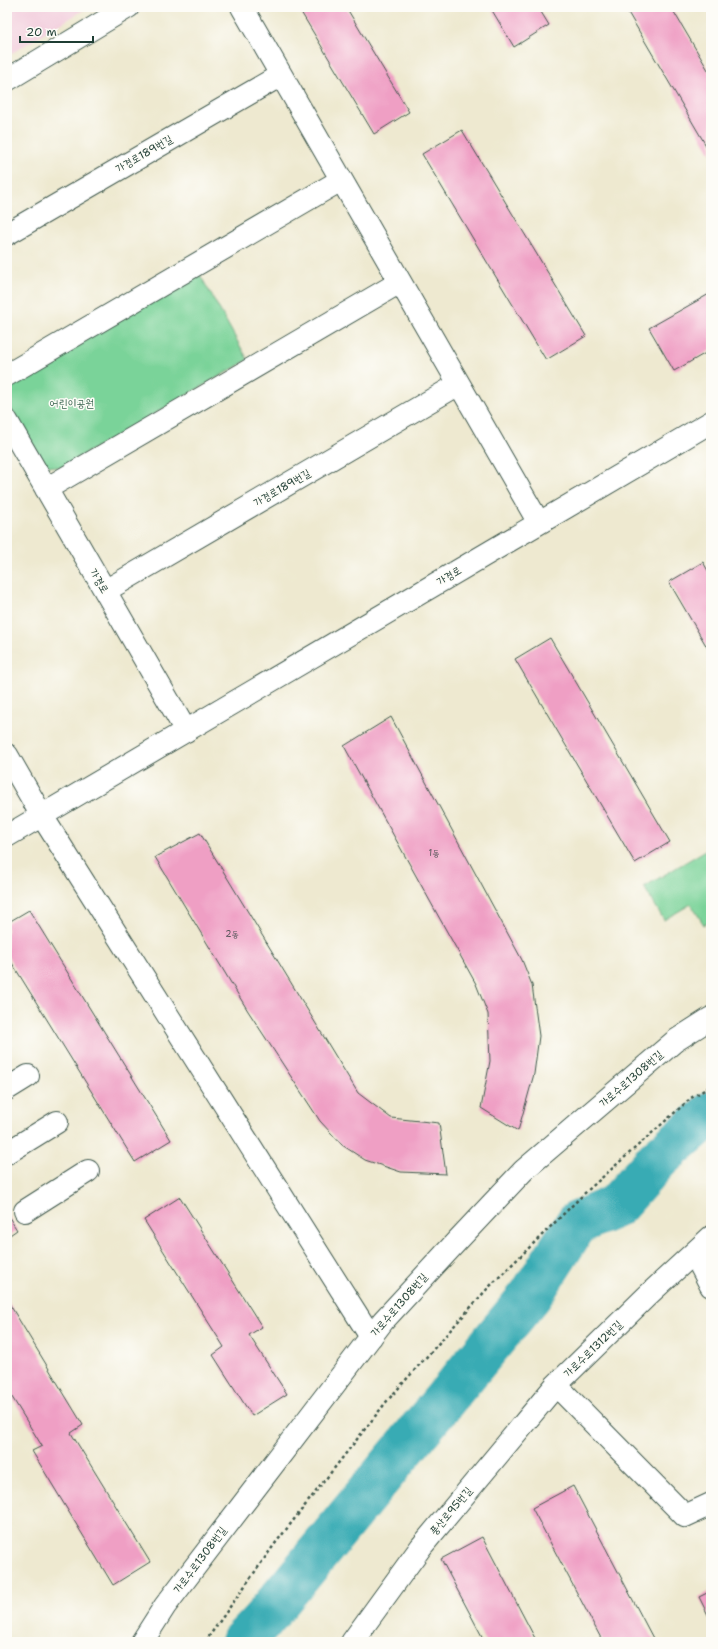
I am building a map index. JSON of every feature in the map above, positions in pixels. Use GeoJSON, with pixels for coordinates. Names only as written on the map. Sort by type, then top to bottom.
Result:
{"type":"FeatureCollection","features":[{"type":"Feature","properties":{"kind":"street"},"geometry":{"type":"LineString","coordinates":[[7,80],[128,7]]}},
{"type":"Feature","properties":{"kind":"street"},"geometry":{"type":"LineString","coordinates":[[242,7],[539,523]]}},
{"type":"Feature","properties":{"kind":"street","name":"가경로189번길"},"geometry":{"type":"LineString","coordinates":[[7,234],[281,75]]}},
{"type":"Feature","properties":{"kind":"street"},"geometry":{"type":"LineString","coordinates":[[7,375],[341,180]]}},
{"type":"Feature","properties":{"kind":"street"},"geometry":{"type":"LineString","coordinates":[[46,489],[400,282]]}},
{"type":"Feature","properties":{"kind":"street","name":"가경로189번길"},"geometry":{"type":"LineString","coordinates":[[105,591],[459,384]]}},
{"type":"Feature","properties":{"kind":"street","name":"가경로"},"geometry":{"type":"LineString","coordinates":[[7,836],[711,422]]}},
{"type":"Feature","properties":{"kind":"street","name":"가경로"},"geometry":{"type":"LineString","coordinates":[[10,426],[186,731]]}},
{"type":"Feature","properties":{"kind":"street"},"geometry":{"type":"LineString","coordinates":[[7,755],[42,816],[371,1337]]}},
{"type":"Feature","properties":{"kind":"street","name":"가로수로1308번길"},"geometry":{"type":"LineString","coordinates":[[142,1642],[165,1606],[393,1310],[524,1170],[675,1041],[711,1018]]}},
{"type":"Feature","properties":{"kind":"street"},"geometry":{"type":"LineString","coordinates":[[7,1088],[28,1076]]}},
{"type":"Feature","properties":{"kind":"street"},"geometry":{"type":"LineString","coordinates":[[7,1153],[57,1122]]}},
{"type":"Feature","properties":{"kind":"street"},"geometry":{"type":"LineString","coordinates":[[25,1211],[88,1171]]}},
{"type":"Feature","properties":{"kind":"street","name":"가로수로1312번길"},"geometry":{"type":"LineString","coordinates":[[711,1236],[648,1294],[556,1385],[685,1516],[711,1504]]}},
{"type":"Feature","properties":{"kind":"street"},"geometry":{"type":"LineString","coordinates":[[694,1252],[711,1286]]}},
{"type":"Feature","properties":{"kind":"street","name":"풍산로95번길"},"geometry":{"type":"LineString","coordinates":[[352,1642],[421,1547],[556,1385]]}},
{"type":"Feature","properties":{"kind":"path"},"geometry":{"type":"LineString","coordinates":[[205,1642],[274,1545],[387,1400],[488,1288],[587,1191],[691,1098],[711,1086]]}},
{"type":"Feature","properties":{"kind":"shaded area"},"geometry":{"type":"Polygon","coordinates":[[[7,7],[89,7],[7,56],[7,7]]]}},
{"type":"Feature","properties":{"kind":"green space","name":"어린이공원"},"geometry":{"type":"Polygon","coordinates":[[[199,273],[248,360],[60,468],[45,465],[7,403],[7,382],[199,273]]]}},
{"type":"Feature","properties":{"kind":"green space"},"geometry":{"type":"Polygon","coordinates":[[[711,847],[711,921],[704,925],[691,904],[664,920],[644,887],[711,847]]]}},
{"type":"Feature","properties":{"kind":"building"},"geometry":{"type":"Polygon","coordinates":[[[298,7],[346,7],[409,112],[374,134],[298,7]]]}},
{"type":"Feature","properties":{"kind":"building"},"geometry":{"type":"Polygon","coordinates":[[[490,7],[538,7],[549,25],[514,47],[490,7]]]}},
{"type":"Feature","properties":{"kind":"building"},"geometry":{"type":"Polygon","coordinates":[[[629,7],[671,7],[711,75],[711,154],[626,9],[629,7]]]}},
{"type":"Feature","properties":{"kind":"building"},"geometry":{"type":"Polygon","coordinates":[[[462,130],[586,336],[546,360],[422,154],[462,130]]]}},
{"type":"Feature","properties":{"kind":"building"},"geometry":{"type":"Polygon","coordinates":[[[711,293],[711,350],[674,371],[649,328],[711,293]]]}},
{"type":"Feature","properties":{"kind":"building"},"geometry":{"type":"Polygon","coordinates":[[[703,562],[711,576],[711,654],[669,582],[703,562]]]}},
{"type":"Feature","properties":{"kind":"building"},"geometry":{"type":"Polygon","coordinates":[[[550,638],[670,842],[635,863],[515,659],[550,638]]]}},
{"type":"Feature","properties":{"kind":"building"},"geometry":{"type":"Polygon","coordinates":[[[391,717],[522,960],[532,985],[539,1036],[534,1074],[518,1131],[481,1108],[490,1061],[488,1014],[476,984],[344,746],[391,717]]]}},
{"type":"Feature","properties":{"kind":"building"},"geometry":{"type":"Polygon","coordinates":[[[200,833],[358,1093],[391,1118],[439,1123],[446,1174],[401,1172],[365,1160],[342,1145],[320,1121],[248,1011],[155,857],[200,833]]]}},
{"type":"Feature","properties":{"kind":"building"},"geometry":{"type":"Polygon","coordinates":[[[29,910],[171,1140],[135,1162],[7,955],[7,923],[29,910]]]}},
{"type":"Feature","properties":{"kind":"building"},"geometry":{"type":"Polygon","coordinates":[[[180,1197],[262,1327],[249,1335],[287,1394],[252,1416],[213,1355],[224,1347],[144,1220],[180,1197]]]}},
{"type":"Feature","properties":{"kind":"building"},"geometry":{"type":"Polygon","coordinates":[[[7,1214],[17,1230],[7,1237],[7,1214]]]}},
{"type":"Feature","properties":{"kind":"building"},"geometry":{"type":"Polygon","coordinates":[[[7,1300],[83,1425],[71,1433],[150,1562],[113,1585],[32,1451],[42,1446],[7,1389],[7,1300]]]}},
{"type":"Feature","properties":{"kind":"building"},"geometry":{"type":"Polygon","coordinates":[[[573,1486],[655,1642],[603,1642],[532,1508],[573,1486]]]}},
{"type":"Feature","properties":{"kind":"building"},"geometry":{"type":"Polygon","coordinates":[[[482,1537],[537,1642],[485,1642],[441,1559],[482,1537]]]}},
{"type":"Feature","properties":{"kind":"building"},"geometry":{"type":"Polygon","coordinates":[[[711,1591],[711,1621],[699,1597],[711,1591]]]}},
{"type":"Feature","properties":{"kind":"waterway"},"geometry":{"type":"LineString","coordinates":[[242,1642],[262,1621],[530,1296],[577,1223],[616,1206],[658,1159],[711,1113]]}}]}
